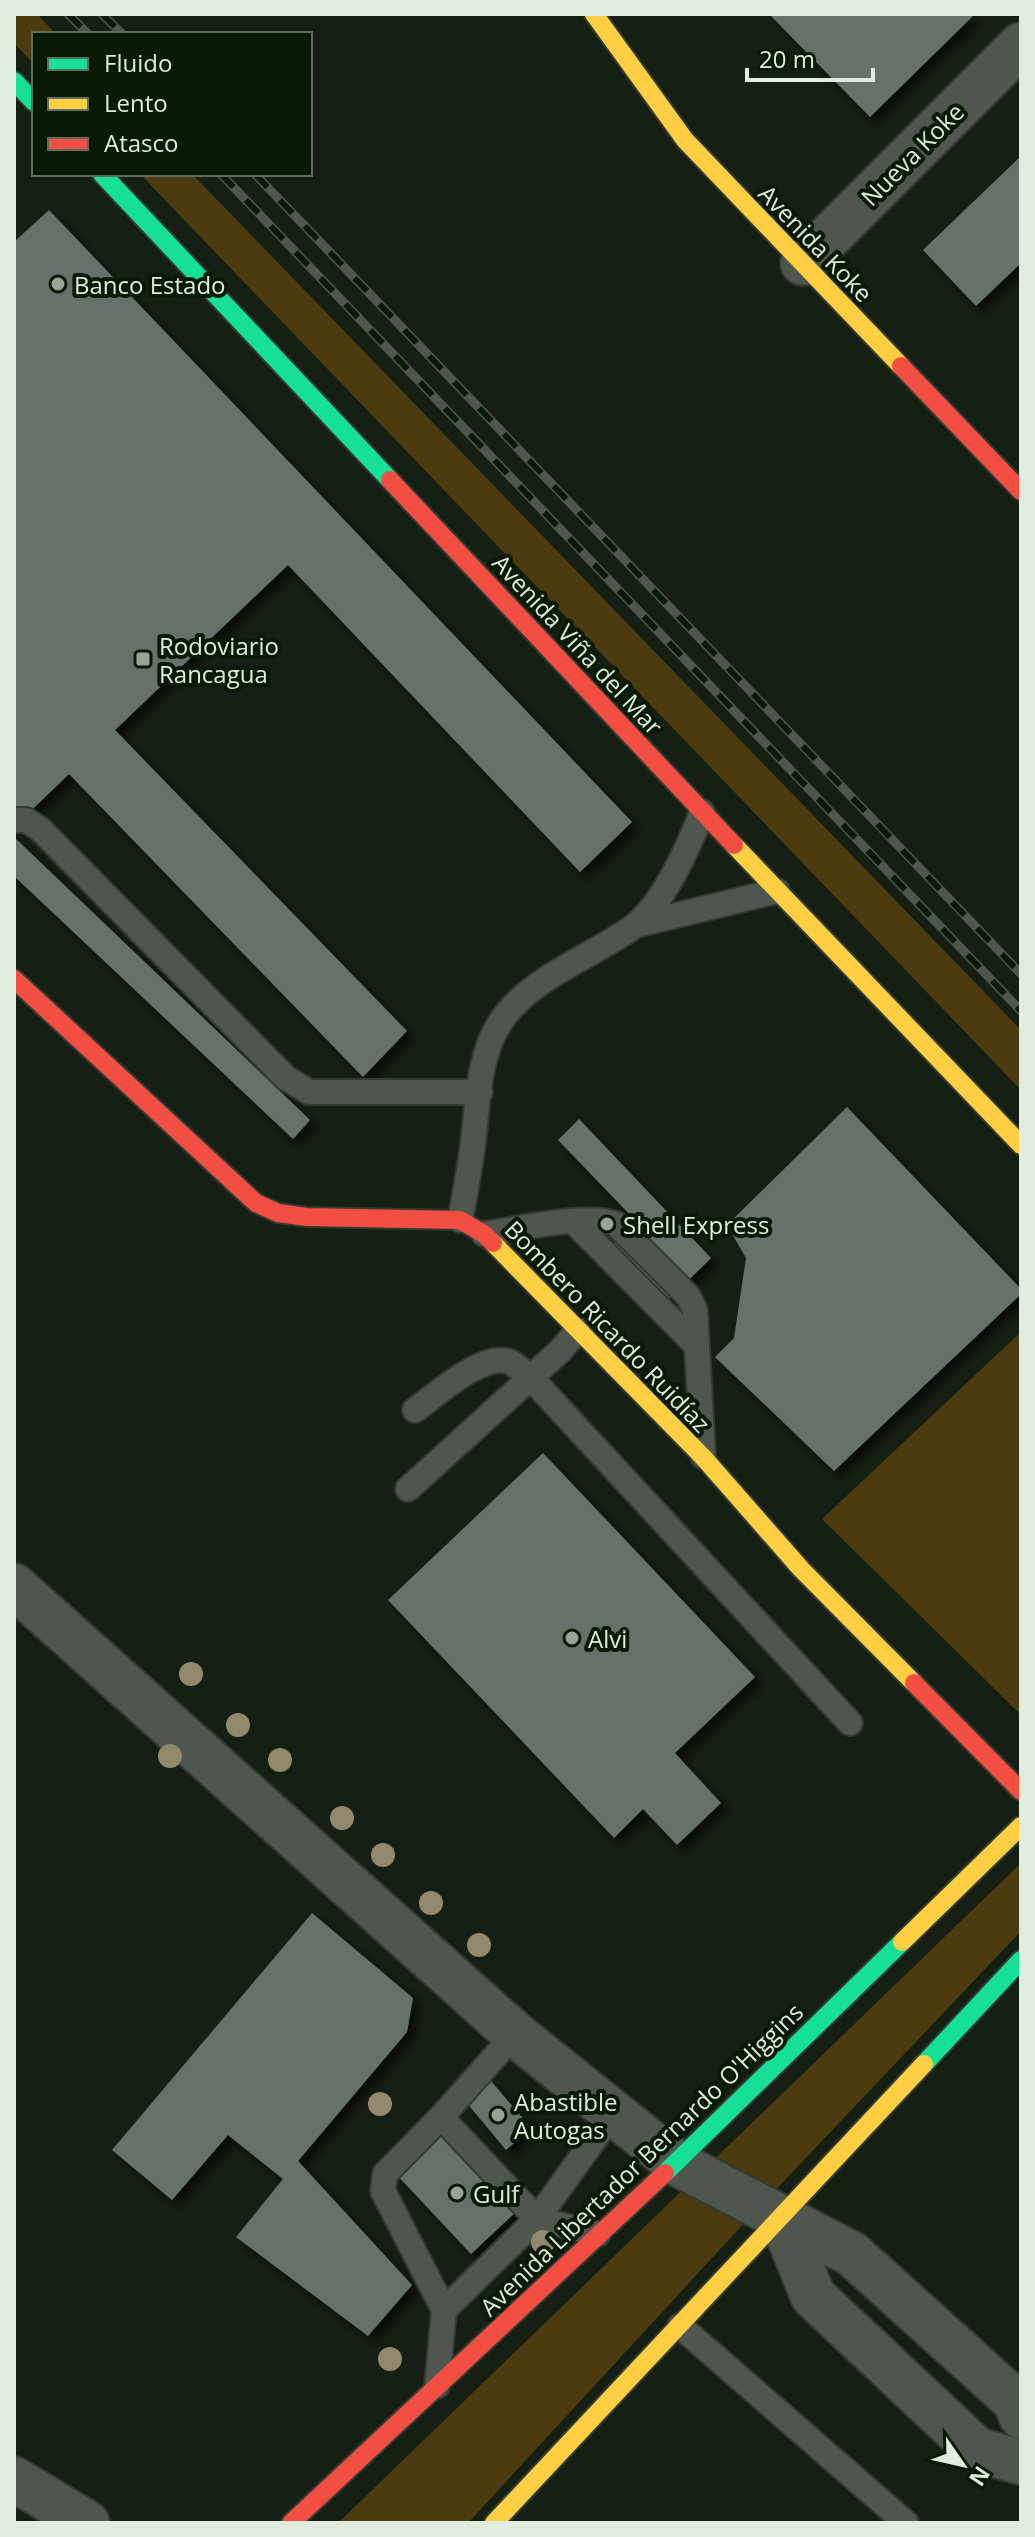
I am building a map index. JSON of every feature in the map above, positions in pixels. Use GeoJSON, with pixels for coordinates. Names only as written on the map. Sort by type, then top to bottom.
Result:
{"type":"FeatureCollection","features":[{"type":"Feature","properties":{"kind":"street","name":"Avenida Koke"},"geometry":{"type":"LineString","coordinates":[[594,14],[685,140],[1021,491]]}},
{"type":"Feature","properties":{"kind":"street","name":"Nueva Koke"},"geometry":{"type":"LineString","coordinates":[[803,263],[1021,45]]}},
{"type":"Feature","properties":{"kind":"street"},"geometry":{"type":"LineString","coordinates":[[14,81],[32,100]]}},
{"type":"Feature","properties":{"kind":"street","name":"Avenida Viña del Mar"},"geometry":{"type":"LineString","coordinates":[[104,176],[702,812],[1021,1145]]}},
{"type":"Feature","properties":{"kind":"street","name":"Bombero Ricardo Ruidíaz"},"geometry":{"type":"LineString","coordinates":[[14,979],[256,1203],[278,1213],[307,1217],[460,1220],[484,1234],[703,1457],[801,1569],[1021,1791]]}},
{"type":"Feature","properties":{"kind":"street"},"geometry":{"type":"LineString","coordinates":[[14,1586],[515,2034],[676,2163],[852,2254],[1016,2402],[1021,2416]]}},
{"type":"Feature","properties":{"kind":"street","name":"Avenida Libertador Bernardo O'Higgins"},"geometry":{"type":"LineString","coordinates":[[291,2523],[676,2163],[1021,1826]]}},
{"type":"Feature","properties":{"kind":"street"},"geometry":{"type":"LineString","coordinates":[[494,2523],[1021,1960]]}},
{"type":"Feature","properties":{"kind":"street"},"geometry":{"type":"LineString","coordinates":[[781,2217],[813,2296],[977,2450],[1021,2462]]}},
{"type":"Feature","properties":{"kind":"street"},"geometry":{"type":"LineString","coordinates":[[14,2479],[87,2523]]}},
{"type":"Feature","properties":{"kind":"lane"},"geometry":{"type":"LineString","coordinates":[[460,1220],[485,1058],[499,1023],[516,1003],[551,977],[636,925],[675,872],[702,812]]}},
{"type":"Feature","properties":{"kind":"lane"},"geometry":{"type":"LineString","coordinates":[[14,820],[26,820],[40,829],[286,1078],[309,1092],[480,1092]]}},
{"type":"Feature","properties":{"kind":"lane"},"geometry":{"type":"LineString","coordinates":[[636,925],[777,891]]}},
{"type":"Feature","properties":{"kind":"lane"},"geometry":{"type":"LineString","coordinates":[[484,1234],[574,1222],[697,1346],[703,1457]]}},
{"type":"Feature","properties":{"kind":"lane"},"geometry":{"type":"LineString","coordinates":[[408,1489],[578,1330]]}},
{"type":"Feature","properties":{"kind":"lane"},"geometry":{"type":"LineString","coordinates":[[415,1410],[480,1364],[495,1359],[509,1362],[530,1377],[850,1723]]}},
{"type":"Feature","properties":{"kind":"lane"},"geometry":{"type":"LineString","coordinates":[[437,2388],[444,2310],[383,2191],[383,2182],[385,2174],[515,2034]]}},
{"type":"Feature","properties":{"kind":"lane"},"geometry":{"type":"LineString","coordinates":[[444,2310],[537,2219],[614,2112]]}},
{"type":"Feature","properties":{"kind":"lane"},"geometry":{"type":"LineString","coordinates":[[441,2117],[537,2219],[598,2234]]}},
{"type":"Feature","properties":{"kind":"lane"},"geometry":{"type":"LineString","coordinates":[[680,2326],[906,2523]]}},
{"type":"Feature","properties":{"kind":"shaded area"},"geometry":{"type":"Polygon","coordinates":[[[14,14],[37,14],[54,32],[32,32],[32,62],[14,43],[14,14]]]}},
{"type":"Feature","properties":{"kind":"shaded area"},"geometry":{"type":"Polygon","coordinates":[[[142,176],[194,176],[1021,1030],[1021,1090],[142,176]]]}},
{"type":"Feature","properties":{"kind":"shaded area"},"geometry":{"type":"Polygon","coordinates":[[[1021,1332],[1021,1715],[822,1519],[1021,1332]]]}},
{"type":"Feature","properties":{"kind":"shaded area"},"geometry":{"type":"Polygon","coordinates":[[[1021,1863],[1021,1931],[747,2220],[468,2523],[338,2523],[1021,1863]]]}},
{"type":"Feature","properties":{"kind":"building"},"geometry":{"type":"Polygon","coordinates":[[[769,14],[975,14],[870,117],[769,14]]]}},
{"type":"Feature","properties":{"kind":"building"},"geometry":{"type":"Polygon","coordinates":[[[1021,156],[1021,263],[976,306],[923,250],[1021,156]]]}},
{"type":"Feature","properties":{"kind":"building"},"geometry":{"type":"Polygon","coordinates":[[[49,210],[632,822],[580,872],[288,565],[115,730],[407,1031],[363,1077],[69,774],[14,827],[14,242],[49,210]]]}},
{"type":"Feature","properties":{"kind":"building"},"geometry":{"type":"Polygon","coordinates":[[[14,837],[310,1120],[293,1139],[14,876],[14,837]]]}},
{"type":"Feature","properties":{"kind":"building"},"geometry":{"type":"Polygon","coordinates":[[[847,1107],[1021,1289],[1021,1294],[834,1471],[715,1357],[734,1338],[746,1258],[727,1225],[847,1107]]]}},
{"type":"Feature","properties":{"kind":"building"},"geometry":{"type":"Polygon","coordinates":[[[579,1119],[711,1258],[663,1305],[609,1249],[637,1222],[558,1140],[579,1119]]]}},
{"type":"Feature","properties":{"kind":"building","name":"Alvi"},"geometry":{"type":"Polygon","coordinates":[[[543,1453],[755,1677],[675,1753],[721,1803],[677,1845],[643,1809],[614,1838],[388,1600],[543,1453]]]}},
{"type":"Feature","properties":{"kind":"building"},"geometry":{"type":"Polygon","coordinates":[[[312,1913],[413,1998],[407,2032],[298,2161],[412,2285],[368,2336],[236,2237],[283,2179],[228,2135],[172,2200],[112,2150],[312,1913]]]}},
{"type":"Feature","properties":{"kind":"building","name":"Abastible Autogas"},"geometry":{"type":"Polygon","coordinates":[[[491,2081],[531,2128],[506,2150],[466,2102],[491,2081]]]}},
{"type":"Feature","properties":{"kind":"building","name":"Gulf"},"geometry":{"type":"Polygon","coordinates":[[[443,2131],[518,2210],[471,2254],[397,2175],[443,2131]]]}},
{"type":"Feature","properties":{"kind":"railway"},"geometry":{"type":"LineString","coordinates":[[68,14],[86,32]]}},
{"type":"Feature","properties":{"kind":"railway"},"geometry":{"type":"LineString","coordinates":[[102,14],[120,32]]}},
{"type":"Feature","properties":{"kind":"railway"},"geometry":{"type":"LineString","coordinates":[[223,176],[1021,1011]]}},
{"type":"Feature","properties":{"kind":"railway"},"geometry":{"type":"LineString","coordinates":[[257,176],[1021,974]]}},
{"type":"Feature","properties":{"kind":"traffic: fast"},"geometry":{"type":"LineString","coordinates":[[14,81],[32,100]]}},
{"type":"Feature","properties":{"kind":"traffic: fast"},"geometry":{"type":"LineString","coordinates":[[104,176],[390,480]]}},
{"type":"Feature","properties":{"kind":"traffic: fast"},"geometry":{"type":"LineString","coordinates":[[665,2173],[902,1942]]}},
{"type":"Feature","properties":{"kind":"traffic: fast"},"geometry":{"type":"LineString","coordinates":[[924,2064],[1021,1960]]}},
{"type":"Feature","properties":{"kind":"traffic: slow"},"geometry":{"type":"LineString","coordinates":[[594,14],[685,140],[901,366]]}},
{"type":"Feature","properties":{"kind":"traffic: slow"},"geometry":{"type":"LineString","coordinates":[[734,845],[1021,1145]]}},
{"type":"Feature","properties":{"kind":"traffic: slow"},"geometry":{"type":"LineString","coordinates":[[493,1243],[703,1457],[801,1569],[914,1683]]}},
{"type":"Feature","properties":{"kind":"traffic: slow"},"geometry":{"type":"LineString","coordinates":[[902,1942],[1021,1826]]}},
{"type":"Feature","properties":{"kind":"traffic: slow"},"geometry":{"type":"LineString","coordinates":[[494,2523],[924,2064]]}},
{"type":"Feature","properties":{"kind":"traffic: jam"},"geometry":{"type":"LineString","coordinates":[[901,366],[1021,491]]}},
{"type":"Feature","properties":{"kind":"traffic: jam"},"geometry":{"type":"LineString","coordinates":[[390,480],[734,845]]}},
{"type":"Feature","properties":{"kind":"traffic: jam"},"geometry":{"type":"LineString","coordinates":[[14,979],[256,1203],[278,1213],[307,1217],[460,1220],[493,1243]]}},
{"type":"Feature","properties":{"kind":"traffic: jam"},"geometry":{"type":"LineString","coordinates":[[914,1683],[1021,1791]]}},
{"type":"Feature","properties":{"kind":"traffic: jam"},"geometry":{"type":"LineString","coordinates":[[291,2523],[665,2173]]}},
{"type":"Feature","properties":{"kind":"place","name":"Banco Estado"},"geometry":{"type":"Point","coordinates":[58,284]}},
{"type":"Feature","properties":{"kind":"place","name":"Rodoviario Rancagua"},"geometry":{"type":"Point","coordinates":[143,659]}},
{"type":"Feature","properties":{"kind":"place","name":"Shell Express"},"geometry":{"type":"Point","coordinates":[607,1224]}},
{"type":"Feature","properties":{"kind":"place","name":"Alvi"},"geometry":{"type":"Point","coordinates":[572,1638]}},
{"type":"Feature","properties":{"kind":"place","name":"Abastible Autogas"},"geometry":{"type":"Point","coordinates":[498,2115]}},
{"type":"Feature","properties":{"kind":"place","name":"Gulf"},"geometry":{"type":"Point","coordinates":[457,2193]}}]}
